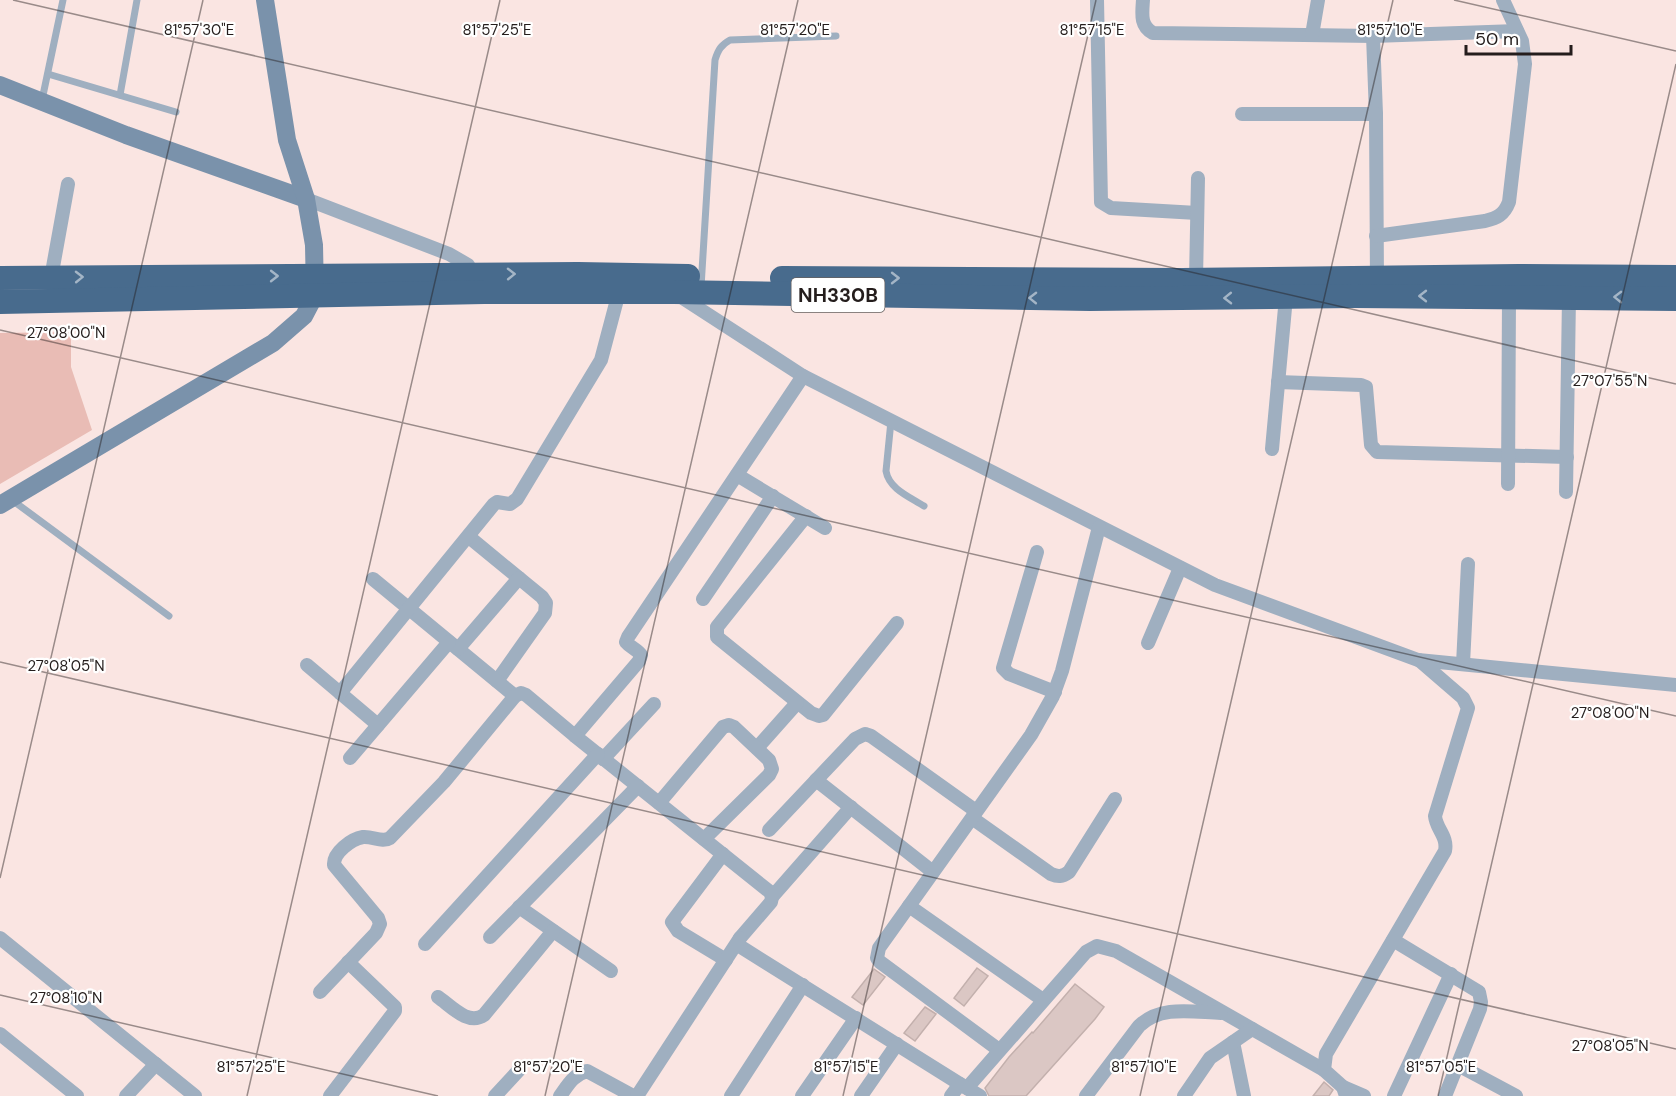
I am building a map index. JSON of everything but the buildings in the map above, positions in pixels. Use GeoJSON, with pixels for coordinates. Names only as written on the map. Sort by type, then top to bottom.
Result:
{"type":"FeatureCollection","features":[{"type":"Feature","properties":{"kind":"highway","name":"NH330B"},"geometry":{"type":"LineString","coordinates":[[0,302],[474,275],[578,274],[701,285],[1090,299],[1286,297],[1518,276],[1676,278]]}},
{"type":"Feature","properties":{"kind":"highway","name":"NH330B"},"geometry":{"type":"LineString","coordinates":[[0,278],[315,285],[484,292],[674,292],[701,285],[1196,279],[1377,287],[1509,297],[1676,299]]}},
{"type":"Feature","properties":{"kind":"main road"},"geometry":{"type":"LineString","coordinates":[[5,501],[273,343],[304,316],[315,285],[314,245],[306,199],[287,140],[265,0]]}},
{"type":"Feature","properties":{"kind":"main road"},"geometry":{"type":"LineString","coordinates":[[0,85],[126,135],[306,199]]}},
{"type":"Feature","properties":{"kind":"street"},"geometry":{"type":"LineString","coordinates":[[1097,0],[1101,202],[1111,208],[1197,213]]}},
{"type":"Feature","properties":{"kind":"street"},"geometry":{"type":"LineString","coordinates":[[1143,0],[1143,24],[1153,33],[1373,36],[1517,31]]}},
{"type":"Feature","properties":{"kind":"street"},"geometry":{"type":"LineString","coordinates":[[1312,36],[1318,0]]}},
{"type":"Feature","properties":{"kind":"street"},"geometry":{"type":"LineString","coordinates":[[1376,236],[1485,221],[1505,212],[1509,202],[1525,64],[1522,41],[1503,0]]}},
{"type":"Feature","properties":{"kind":"street"},"geometry":{"type":"LineString","coordinates":[[1373,36],[1377,287]]}},
{"type":"Feature","properties":{"kind":"street"},"geometry":{"type":"LineString","coordinates":[[1242,114],[1376,114]]}},
{"type":"Feature","properties":{"kind":"street"},"geometry":{"type":"LineString","coordinates":[[1196,279],[1198,178]]}},
{"type":"Feature","properties":{"kind":"street"},"geometry":{"type":"LineString","coordinates":[[51,278],[68,184]]}},
{"type":"Feature","properties":{"kind":"street"},"geometry":{"type":"LineString","coordinates":[[306,199],[449,254],[468,265],[474,275]]}},
{"type":"Feature","properties":{"kind":"street"},"geometry":{"type":"LineString","coordinates":[[340,693],[494,504],[497,502],[510,504],[517,499],[602,360],[619,292]]}},
{"type":"Feature","properties":{"kind":"street"},"geometry":{"type":"LineString","coordinates":[[674,292],[803,376],[1215,585],[1418,660],[1676,685]]}},
{"type":"Feature","properties":{"kind":"street"},"geometry":{"type":"LineString","coordinates":[[1272,449],[1286,297]]}},
{"type":"Feature","properties":{"kind":"street"},"geometry":{"type":"LineString","coordinates":[[1508,484],[1509,297]]}},
{"type":"Feature","properties":{"kind":"street"},"geometry":{"type":"LineString","coordinates":[[1566,492],[1569,297]]}},
{"type":"Feature","properties":{"kind":"street"},"geometry":{"type":"LineString","coordinates":[[575,736],[639,661],[641,655],[638,650],[626,642],[628,637],[803,376]]}},
{"type":"Feature","properties":{"kind":"street"},"geometry":{"type":"LineString","coordinates":[[1278,382],[1366,387],[1371,445],[1377,452],[1567,457]]}},
{"type":"Feature","properties":{"kind":"street"},"geometry":{"type":"LineString","coordinates":[[737,475],[825,528]]}},
{"type":"Feature","properties":{"kind":"street"},"geometry":{"type":"LineString","coordinates":[[703,599],[773,496]]}},
{"type":"Feature","properties":{"kind":"street"},"geometry":{"type":"LineString","coordinates":[[806,516],[717,627],[717,637],[797,703],[815,715],[823,714],[897,623]]}},
{"type":"Feature","properties":{"kind":"street"},"geometry":{"type":"LineString","coordinates":[[999,1050],[877,958],[879,948],[1031,735],[1055,692],[1099,527]]}},
{"type":"Feature","properties":{"kind":"street"},"geometry":{"type":"LineString","coordinates":[[469,537],[542,597],[547,608],[496,681]]}},
{"type":"Feature","properties":{"kind":"street"},"geometry":{"type":"LineString","coordinates":[[1037,552],[1003,668],[1009,674],[1055,692]]}},
{"type":"Feature","properties":{"kind":"street"},"geometry":{"type":"LineString","coordinates":[[1463,664],[1467,564]]}},
{"type":"Feature","properties":{"kind":"street"},"geometry":{"type":"LineString","coordinates":[[1148,643],[1180,568]]}},
{"type":"Feature","properties":{"kind":"street"},"geometry":{"type":"LineString","coordinates":[[350,758],[453,645],[519,578]]}},
{"type":"Feature","properties":{"kind":"street"},"geometry":{"type":"LineString","coordinates":[[373,579],[515,696]]}},
{"type":"Feature","properties":{"kind":"street"},"geometry":{"type":"LineString","coordinates":[[1324,1071],[1326,1054],[1445,851],[1447,843],[1435,816],[1468,708],[1463,698],[1418,660]]}},
{"type":"Feature","properties":{"kind":"street"},"geometry":{"type":"LineString","coordinates":[[307,665],[378,726]]}},
{"type":"Feature","properties":{"kind":"street"},"geometry":{"type":"LineString","coordinates":[[320,992],[376,933],[380,924],[378,918],[334,864],[333,858],[336,853],[358,838],[370,837],[384,841],[390,838],[444,782],[515,696],[520,693],[526,695],[770,892],[772,897]]}},
{"type":"Feature","properties":{"kind":"street"},"geometry":{"type":"LineString","coordinates":[[757,748],[797,703]]}},
{"type":"Feature","properties":{"kind":"street"},"geometry":{"type":"LineString","coordinates":[[425,944],[601,756],[654,704]]}},
{"type":"Feature","properties":{"kind":"street"},"geometry":{"type":"LineString","coordinates":[[659,803],[723,727],[729,725],[734,727],[771,764],[769,775],[704,839]]}},
{"type":"Feature","properties":{"kind":"street"},"geometry":{"type":"LineString","coordinates":[[769,830],[855,739],[865,735],[871,736],[1051,874],[1057,876],[1063,876],[1069,872],[1115,799]]}},
{"type":"Feature","properties":{"kind":"street"},"geometry":{"type":"LineString","coordinates":[[816,780],[933,872]]}},
{"type":"Feature","properties":{"kind":"street"},"geometry":{"type":"LineString","coordinates":[[490,937],[638,786]]}},
{"type":"Feature","properties":{"kind":"street"},"geometry":{"type":"LineString","coordinates":[[560,1096],[572,1078],[587,1071],[635,1096],[740,938],[771,902],[772,897],[850,807]]}},
{"type":"Feature","properties":{"kind":"street"},"geometry":{"type":"LineString","coordinates":[[723,854],[672,922],[678,931],[726,960]]}},
{"type":"Feature","properties":{"kind":"street"},"geometry":{"type":"LineString","coordinates":[[909,906],[1043,1000]]}},
{"type":"Feature","properties":{"kind":"street"},"geometry":{"type":"LineString","coordinates":[[519,907],[611,971]]}},
{"type":"Feature","properties":{"kind":"street"},"geometry":{"type":"LineString","coordinates":[[438,997],[467,1018],[478,1018],[484,1015],[553,931]]}},
{"type":"Feature","properties":{"kind":"street"},"geometry":{"type":"LineString","coordinates":[[0,938],[195,1096]]}},
{"type":"Feature","properties":{"kind":"street"},"geometry":{"type":"LineString","coordinates":[[740,938],[738,943],[741,946],[969,1089]]}},
{"type":"Feature","properties":{"kind":"street"},"geometry":{"type":"LineString","coordinates":[[1393,940],[1479,992],[1481,1002],[1445,1096]]}},
{"type":"Feature","properties":{"kind":"street"},"geometry":{"type":"LineString","coordinates":[[951,1096],[969,1089],[999,1050],[1043,1000],[1086,952],[1097,946],[1116,951],[1324,1071],[1344,1092],[1364,1096]]}},
{"type":"Feature","properties":{"kind":"street"},"geometry":{"type":"LineString","coordinates":[[330,1096],[395,1007],[348,962]]}},
{"type":"Feature","properties":{"kind":"street"},"geometry":{"type":"LineString","coordinates":[[1394,1096],[1451,974]]}},
{"type":"Feature","properties":{"kind":"street"},"geometry":{"type":"LineString","coordinates":[[731,1096],[802,985]]}},
{"type":"Feature","properties":{"kind":"street"},"geometry":{"type":"LineString","coordinates":[[1086,1096],[1146,1019],[1168,1012],[1225,1013]]}},
{"type":"Feature","properties":{"kind":"street"},"geometry":{"type":"LineString","coordinates":[[802,1096],[856,1018]]}},
{"type":"Feature","properties":{"kind":"street"},"geometry":{"type":"LineString","coordinates":[[1184,1096],[1210,1058],[1252,1029]]}},
{"type":"Feature","properties":{"kind":"street"},"geometry":{"type":"LineString","coordinates":[[0,1034],[77,1096]]}},
{"type":"Feature","properties":{"kind":"street"},"geometry":{"type":"LineString","coordinates":[[1233,1042],[1244,1096]]}},
{"type":"Feature","properties":{"kind":"street"},"geometry":{"type":"LineString","coordinates":[[861,1096],[897,1044]]}},
{"type":"Feature","properties":{"kind":"street"},"geometry":{"type":"LineString","coordinates":[[126,1096],[156,1064]]}},
{"type":"Feature","properties":{"kind":"street"},"geometry":{"type":"LineString","coordinates":[[1458,1065],[1516,1096]]}},
{"type":"Feature","properties":{"kind":"street"},"geometry":{"type":"LineString","coordinates":[[495,1096],[519,1071]]}},
{"type":"Feature","properties":{"kind":"lane"},"geometry":{"type":"LineString","coordinates":[[42,102],[63,0]]}},
{"type":"Feature","properties":{"kind":"lane"},"geometry":{"type":"LineString","coordinates":[[120,95],[137,0]]}},
{"type":"Feature","properties":{"kind":"lane"},"geometry":{"type":"LineString","coordinates":[[701,285],[715,60],[718,50],[730,40],[836,36]]}},
{"type":"Feature","properties":{"kind":"lane"},"geometry":{"type":"LineString","coordinates":[[48,74],[176,112]]}},
{"type":"Feature","properties":{"kind":"lane"},"geometry":{"type":"LineString","coordinates":[[891,421],[887,479],[893,486],[924,506]]}},
{"type":"Feature","properties":{"kind":"lane"},"geometry":{"type":"LineString","coordinates":[[5,501],[169,616]]}},
{"type":"Feature","properties":{"kind":"shaded area"},"geometry":{"type":"Polygon","coordinates":[[[71,332],[71,367],[92,430],[0,484],[0,333],[71,332]]]}}]}
